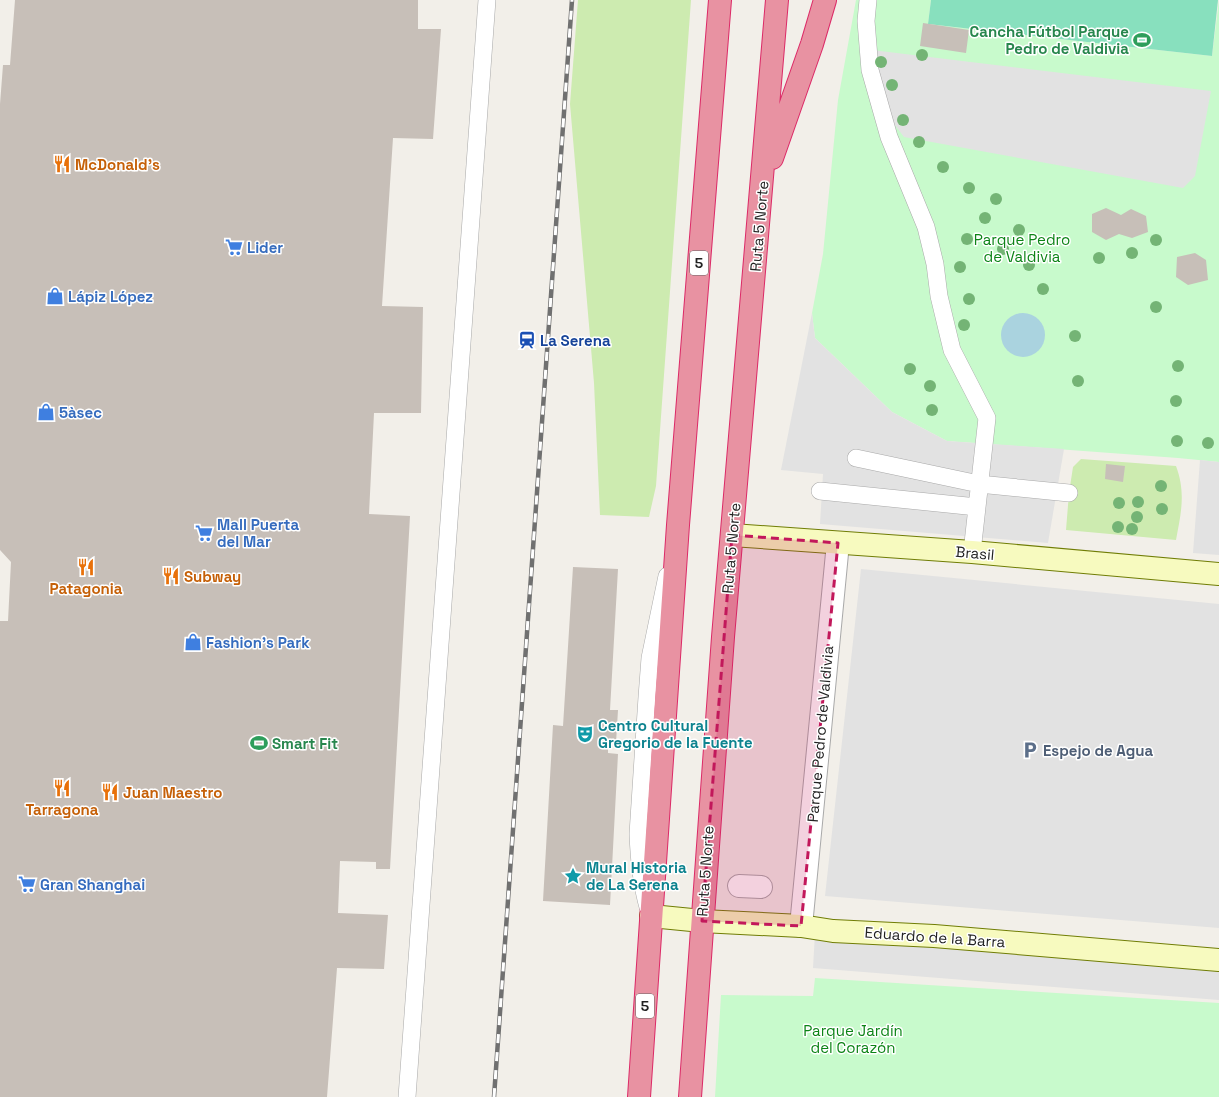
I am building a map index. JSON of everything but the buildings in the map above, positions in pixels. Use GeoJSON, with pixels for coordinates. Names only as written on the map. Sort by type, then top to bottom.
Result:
{"type":"FeatureCollection","features":[{"type":"Feature","properties":{"kind":"highway","name":"5"},"geometry":{"type":"LineString","coordinates":[[639,1097],[678,526],[720,0]]}},
{"type":"Feature","properties":{"kind":"highway","name":"Ruta 5 Norte"},"geometry":{"type":"LineString","coordinates":[[690,1097],[732,535],[777,0]]}},
{"type":"Feature","properties":{"kind":"highway"},"geometry":{"type":"LineString","coordinates":[[762,187],[812,44],[825,0]]}},
{"type":"Feature","properties":{"kind":"street","name":"Brasil"},"geometry":{"type":"LineString","coordinates":[[732,535],[972,552],[1219,574]]}},
{"type":"Feature","properties":{"kind":"street","name":"Parque Pedro de Valdivia"},"geometry":{"type":"LineString","coordinates":[[801,926],[838,543]]}},
{"type":"Feature","properties":{"kind":"street"},"geometry":{"type":"LineString","coordinates":[[739,886],[761,887]]}},
{"type":"Feature","properties":{"kind":"street","name":"Eduardo de la Barra"},"geometry":{"type":"LineString","coordinates":[[651,916],[702,921],[801,926],[833,931],[934,936],[1219,960]]}},
{"type":"Feature","properties":{"kind":"lane"},"geometry":{"type":"LineString","coordinates":[[407,1097],[487,0]]}},
{"type":"Feature","properties":{"kind":"lane"},"geometry":{"type":"LineString","coordinates":[[868,0],[866,21],[870,70],[876,92],[889,137],[926,227],[935,264],[939,296],[952,350],[988,418],[972,552]]}},
{"type":"Feature","properties":{"kind":"lane"},"geometry":{"type":"LineString","coordinates":[[856,458],[979,484],[1069,493]]}},
{"type":"Feature","properties":{"kind":"lane"},"geometry":{"type":"LineString","coordinates":[[820,491],[977,507]]}},
{"type":"Feature","properties":{"kind":"highlighted area"},"geometry":{"type":"Polygon","coordinates":[[[732,535],[838,543],[801,926],[702,921],[732,535]]]}},
{"type":"Feature","properties":{"kind":"green space"},"geometry":{"type":"Polygon","coordinates":[[[578,0],[691,0],[656,486],[649,517],[600,515],[594,383],[570,104],[578,0]]]}},
{"type":"Feature","properties":{"kind":"green space","name":"Parque Pedro de Valdivia"},"geometry":{"type":"Polygon","coordinates":[[[856,0],[931,0],[928,24],[1212,56],[1219,0],[1219,462],[947,441],[892,412],[815,338],[812,313],[823,254],[838,100],[856,0]]]}},
{"type":"Feature","properties":{"kind":"green space","name":"Cancha Fútbol Parque Pedro de Valdivia"},"geometry":{"type":"Polygon","coordinates":[[[931,0],[1218,0],[1212,56],[928,24],[931,0]]]}},
{"type":"Feature","properties":{"kind":"green space"},"geometry":{"type":"Polygon","coordinates":[[[1081,459],[1176,466],[1181,485],[1182,503],[1176,540],[1066,530],[1073,467],[1081,459]]]}},
{"type":"Feature","properties":{"kind":"green space","name":"Parque Jardín del Corazón"},"geometry":{"type":"Polygon","coordinates":[[[815,978],[1219,1003],[1219,1097],[715,1097],[721,995],[813,996],[815,978]]]}},
{"type":"Feature","properties":{"kind":"shaded area"},"geometry":{"type":"Polygon","coordinates":[[[872,50],[1211,91],[1195,176],[1183,188],[904,137],[891,120],[872,50]]]}},
{"type":"Feature","properties":{"kind":"shaded area"},"geometry":{"type":"Polygon","coordinates":[[[812,313],[815,338],[892,412],[947,441],[1064,449],[1048,543],[820,524],[823,474],[781,470],[812,313]]]}},
{"type":"Feature","properties":{"kind":"shaded area"},"geometry":{"type":"Polygon","coordinates":[[[1200,460],[1219,462],[1219,555],[1193,553],[1200,460]]]}},
{"type":"Feature","properties":{"kind":"shaded area","name":"Espejo de Agua"},"geometry":{"type":"Polygon","coordinates":[[[861,569],[1219,604],[1219,928],[825,896],[861,569]]]}},
{"type":"Feature","properties":{"kind":"shaded area"},"geometry":{"type":"Polygon","coordinates":[[[815,933],[1219,964],[1219,1000],[813,968],[815,933]]]}},
{"type":"Feature","properties":{"kind":"water"},"geometry":{"type":"Polygon","coordinates":[[[1019,313],[1027,313],[1039,319],[1045,331],[1045,339],[1039,351],[1027,357],[1019,357],[1007,351],[1001,339],[1001,331],[1007,319],[1019,313]]]}},
{"type":"Feature","properties":{"kind":"railway"},"geometry":{"type":"LineString","coordinates":[[494,1097],[572,0]]}},
{"type":"Feature","properties":{"kind":"place","name":"Cancha Fútbol Parque Pedro de Valdivia"},"geometry":{"type":"Point","coordinates":[1142,40]}},
{"type":"Feature","properties":{"kind":"place","name":"McDonald's"},"geometry":{"type":"Point","coordinates":[62,164]}},
{"type":"Feature","properties":{"kind":"place","name":"Lider"},"geometry":{"type":"Point","coordinates":[234,247]}},
{"type":"Feature","properties":{"kind":"place","name":"Lápiz López"},"geometry":{"type":"Point","coordinates":[55,296]}},
{"type":"Feature","properties":{"kind":"place","name":"La Serena"},"geometry":{"type":"Point","coordinates":[527,340]}},
{"type":"Feature","properties":{"kind":"place","name":"5àsec"},"geometry":{"type":"Point","coordinates":[46,412]}},
{"type":"Feature","properties":{"kind":"place","name":"Mall Puerta del Mar"},"geometry":{"type":"Point","coordinates":[204,533]}},
{"type":"Feature","properties":{"kind":"place","name":"Patagonia"},"geometry":{"type":"Point","coordinates":[86,567]}},
{"type":"Feature","properties":{"kind":"place","name":"Subway"},"geometry":{"type":"Point","coordinates":[171,576]}},
{"type":"Feature","properties":{"kind":"place","name":"Fashion's Park"},"geometry":{"type":"Point","coordinates":[193,642]}},
{"type":"Feature","properties":{"kind":"place","name":"Centro Cultural Gregorio de la Fuente"},"geometry":{"type":"Point","coordinates":[585,734]}},
{"type":"Feature","properties":{"kind":"place","name":"Smart Fit"},"geometry":{"type":"Point","coordinates":[259,743]}},
{"type":"Feature","properties":{"kind":"place","name":"Espejo de Agua"},"geometry":{"type":"Point","coordinates":[1030,750]}},
{"type":"Feature","properties":{"kind":"place","name":"Tarragona"},"geometry":{"type":"Point","coordinates":[62,788]}},
{"type":"Feature","properties":{"kind":"place","name":"Juan Maestro"},"geometry":{"type":"Point","coordinates":[110,792]}},
{"type":"Feature","properties":{"kind":"place","name":"Mural Historia de La Serena"},"geometry":{"type":"Point","coordinates":[573,876]}},
{"type":"Feature","properties":{"kind":"place","name":"Gran Shanghai"},"geometry":{"type":"Point","coordinates":[27,884]}}]}
